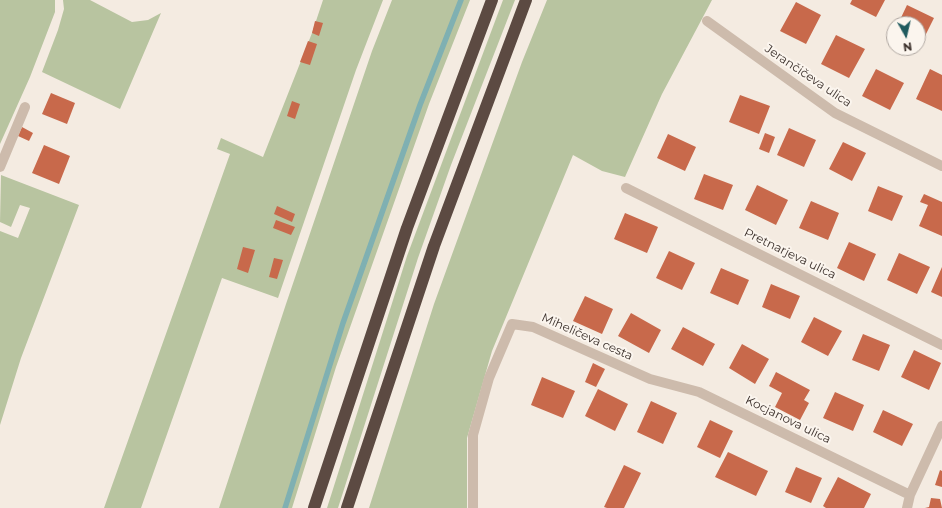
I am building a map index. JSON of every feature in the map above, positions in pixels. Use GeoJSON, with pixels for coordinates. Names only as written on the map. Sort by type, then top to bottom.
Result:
{"type":"FeatureCollection","features":[{"type":"Feature","properties":{"kind":"highway"},"geometry":{"type":"LineString","coordinates":[[314,508],[400,249],[492,0]]}},
{"type":"Feature","properties":{"kind":"highway"},"geometry":{"type":"LineString","coordinates":[[347,508],[434,246],[526,0]]}},
{"type":"Feature","properties":{"kind":"street","name":"Jerančičeva ulica"},"geometry":{"type":"LineString","coordinates":[[707,21],[835,113],[942,166]]}},
{"type":"Feature","properties":{"kind":"street"},"geometry":{"type":"LineString","coordinates":[[0,167],[25,107]]}},
{"type":"Feature","properties":{"kind":"street","name":"Pretnarjeva ulica"},"geometry":{"type":"LineString","coordinates":[[626,188],[942,345]]}},
{"type":"Feature","properties":{"kind":"street","name":"Miheličeva cesta"},"geometry":{"type":"LineString","coordinates":[[473,508],[473,435],[489,378],[512,324],[533,327],[650,379]]}},
{"type":"Feature","properties":{"kind":"street","name":"Kocjanova ulica"},"geometry":{"type":"LineString","coordinates":[[650,379],[699,392],[910,495]]}},
{"type":"Feature","properties":{"kind":"street"},"geometry":{"type":"LineString","coordinates":[[907,508],[910,495],[942,426]]}},
{"type":"Feature","properties":{"kind":"green space"},"geometry":{"type":"Polygon","coordinates":[[[0,0],[55,0],[55,12],[30,77],[0,144],[0,0]]]}},
{"type":"Feature","properties":{"kind":"green space"},"geometry":{"type":"Polygon","coordinates":[[[63,0],[90,0],[132,22],[148,20],[161,13],[120,109],[42,72],[58,30],[64,9],[63,0]]]}},
{"type":"Feature","properties":{"kind":"green space"},"geometry":{"type":"Polygon","coordinates":[[[323,0],[383,0],[356,70],[278,298],[222,278],[141,508],[104,508],[230,154],[217,149],[221,138],[263,157],[312,33],[323,0]]]}},
{"type":"Feature","properties":{"kind":"green space"},"geometry":{"type":"Polygon","coordinates":[[[392,0],[470,0],[429,104],[336,367],[292,508],[219,508],[286,304],[372,51],[392,0]]]}},
{"type":"Feature","properties":{"kind":"green space"},"geometry":{"type":"Polygon","coordinates":[[[503,0],[515,0],[451,165],[418,258],[338,508],[327,508],[407,256],[503,0]]]}},
{"type":"Feature","properties":{"kind":"green space"},"geometry":{"type":"Polygon","coordinates":[[[547,0],[712,0],[662,94],[625,177],[602,171],[573,155],[492,351],[467,438],[467,508],[369,508],[434,304],[522,62],[547,0]]]}},
{"type":"Feature","properties":{"kind":"green space"},"geometry":{"type":"Polygon","coordinates":[[[1,175],[79,205],[21,358],[0,425],[0,231],[18,238],[30,208],[20,205],[11,227],[0,222],[1,175]]]}},
{"type":"Feature","properties":{"kind":"building"},"geometry":{"type":"Polygon","coordinates":[[[852,0],[885,0],[876,17],[850,4],[852,0]]]}},
{"type":"Feature","properties":{"kind":"building"},"geometry":{"type":"Polygon","coordinates":[[[796,2],[821,15],[806,44],[780,31],[796,2]]]}},
{"type":"Feature","properties":{"kind":"building"},"geometry":{"type":"Polygon","coordinates":[[[907,5],[934,18],[926,34],[926,16],[902,16],[907,5]]]}},
{"type":"Feature","properties":{"kind":"building"},"geometry":{"type":"Polygon","coordinates":[[[315,21],[323,23],[319,36],[312,33],[315,21]]]}},
{"type":"Feature","properties":{"kind":"building"},"geometry":{"type":"Polygon","coordinates":[[[836,35],[865,49],[849,78],[821,64],[836,35]]]}},
{"type":"Feature","properties":{"kind":"building"},"geometry":{"type":"Polygon","coordinates":[[[308,41],[317,44],[310,65],[300,62],[308,41]]]}},
{"type":"Feature","properties":{"kind":"building"},"geometry":{"type":"Polygon","coordinates":[[[876,69],[904,83],[890,110],[862,96],[876,69]]]}},
{"type":"Feature","properties":{"kind":"building"},"geometry":{"type":"Polygon","coordinates":[[[930,69],[942,75],[942,111],[916,99],[930,69]]]}},
{"type":"Feature","properties":{"kind":"building"},"geometry":{"type":"Polygon","coordinates":[[[51,93],[75,103],[67,124],[42,114],[51,93]]]}},
{"type":"Feature","properties":{"kind":"building"},"geometry":{"type":"Polygon","coordinates":[[[740,95],[770,106],[759,134],[729,122],[740,95]]]}},
{"type":"Feature","properties":{"kind":"building"},"geometry":{"type":"Polygon","coordinates":[[[292,101],[300,104],[295,119],[287,116],[292,101]]]}},
{"type":"Feature","properties":{"kind":"building"},"geometry":{"type":"Polygon","coordinates":[[[22,127],[33,133],[29,141],[18,136],[22,127]]]}},
{"type":"Feature","properties":{"kind":"building"},"geometry":{"type":"Polygon","coordinates":[[[789,128],[816,140],[804,167],[777,155],[789,128]]]}},
{"type":"Feature","properties":{"kind":"building"},"geometry":{"type":"Polygon","coordinates":[[[765,133],[775,137],[769,153],[759,149],[765,133]]]}},
{"type":"Feature","properties":{"kind":"building"},"geometry":{"type":"Polygon","coordinates":[[[668,134],[696,147],[685,171],[657,158],[668,134]]]}},
{"type":"Feature","properties":{"kind":"building"},"geometry":{"type":"Polygon","coordinates":[[[843,142],[866,153],[852,181],[829,169],[843,142]]]}},
{"type":"Feature","properties":{"kind":"building"},"geometry":{"type":"Polygon","coordinates":[[[44,145],[70,156],[59,184],[32,173],[44,145]]]}},
{"type":"Feature","properties":{"kind":"building"},"geometry":{"type":"Polygon","coordinates":[[[704,174],[733,185],[723,210],[694,199],[704,174]]]}},
{"type":"Feature","properties":{"kind":"building"},"geometry":{"type":"Polygon","coordinates":[[[757,185],[788,200],[776,225],[745,210],[757,185]]]}},
{"type":"Feature","properties":{"kind":"building"},"geometry":{"type":"Polygon","coordinates":[[[878,186],[903,196],[892,221],[868,211],[878,186]]]}},
{"type":"Feature","properties":{"kind":"building"},"geometry":{"type":"Polygon","coordinates":[[[924,194],[942,202],[942,236],[919,226],[928,205],[920,202],[924,194]]]}},
{"type":"Feature","properties":{"kind":"building"},"geometry":{"type":"Polygon","coordinates":[[[811,201],[839,213],[828,240],[799,228],[811,201]]]}},
{"type":"Feature","properties":{"kind":"building"},"geometry":{"type":"Polygon","coordinates":[[[277,206],[295,214],[292,222],[274,214],[277,206]]]}},
{"type":"Feature","properties":{"kind":"building"},"geometry":{"type":"Polygon","coordinates":[[[625,213],[658,227],[647,253],[614,239],[625,213]]]}},
{"type":"Feature","properties":{"kind":"building"},"geometry":{"type":"Polygon","coordinates":[[[276,220],[295,227],[291,235],[273,228],[276,220]]]}},
{"type":"Feature","properties":{"kind":"building"},"geometry":{"type":"Polygon","coordinates":[[[849,242],[876,254],[864,281],[837,268],[849,242]]]}},
{"type":"Feature","properties":{"kind":"building"},"geometry":{"type":"Polygon","coordinates":[[[243,247],[255,250],[248,273],[237,269],[243,247]]]}},
{"type":"Feature","properties":{"kind":"building"},"geometry":{"type":"Polygon","coordinates":[[[669,251],[695,263],[682,290],[656,278],[669,251]]]}},
{"type":"Feature","properties":{"kind":"building"},"geometry":{"type":"Polygon","coordinates":[[[899,253],[930,267],[917,294],[887,280],[899,253]]]}},
{"type":"Feature","properties":{"kind":"building"},"geometry":{"type":"Polygon","coordinates":[[[274,258],[283,260],[277,279],[269,277],[274,258]]]}},
{"type":"Feature","properties":{"kind":"building"},"geometry":{"type":"Polygon","coordinates":[[[942,267],[942,297],[931,292],[942,267]]]}},
{"type":"Feature","properties":{"kind":"building"},"geometry":{"type":"Polygon","coordinates":[[[721,268],[749,280],[738,305],[710,293],[721,268]]]}},
{"type":"Feature","properties":{"kind":"building"},"geometry":{"type":"Polygon","coordinates":[[[771,284],[800,296],[790,319],[762,307],[771,284]]]}},
{"type":"Feature","properties":{"kind":"building"},"geometry":{"type":"Polygon","coordinates":[[[585,296],[613,309],[602,334],[573,321],[585,296]]]}},
{"type":"Feature","properties":{"kind":"building"},"geometry":{"type":"Polygon","coordinates":[[[631,313],[661,330],[649,353],[618,336],[631,313]]]}},
{"type":"Feature","properties":{"kind":"building"},"geometry":{"type":"Polygon","coordinates":[[[814,317],[842,331],[828,356],[801,342],[814,317]]]}},
{"type":"Feature","properties":{"kind":"building"},"geometry":{"type":"Polygon","coordinates":[[[683,327],[715,344],[703,366],[671,349],[683,327]]]}},
{"type":"Feature","properties":{"kind":"building"},"geometry":{"type":"Polygon","coordinates":[[[863,334],[890,345],[879,371],[852,360],[863,334]]]}},
{"type":"Feature","properties":{"kind":"building"},"geometry":{"type":"Polygon","coordinates":[[[742,344],[769,359],[755,384],[729,368],[742,344]]]}},
{"type":"Feature","properties":{"kind":"building"},"geometry":{"type":"Polygon","coordinates":[[[914,350],[941,363],[929,390],[901,377],[914,350]]]}},
{"type":"Feature","properties":{"kind":"building"},"geometry":{"type":"Polygon","coordinates":[[[593,363],[605,369],[596,387],[585,382],[593,363]]]}},
{"type":"Feature","properties":{"kind":"building"},"geometry":{"type":"Polygon","coordinates":[[[776,372],[810,390],[804,400],[809,403],[800,420],[775,407],[782,393],[769,386],[776,372]]]}},
{"type":"Feature","properties":{"kind":"building"},"geometry":{"type":"Polygon","coordinates":[[[542,377],[575,391],[563,418],[531,405],[542,377]]]}},
{"type":"Feature","properties":{"kind":"building"},"geometry":{"type":"Polygon","coordinates":[[[598,389],[628,404],[615,431],[585,416],[598,389]]]}},
{"type":"Feature","properties":{"kind":"building"},"geometry":{"type":"Polygon","coordinates":[[[835,392],[864,405],[853,431],[823,418],[835,392]]]}},
{"type":"Feature","properties":{"kind":"building"},"geometry":{"type":"Polygon","coordinates":[[[651,401],[677,413],[663,444],[637,432],[651,401]]]}},
{"type":"Feature","properties":{"kind":"building"},"geometry":{"type":"Polygon","coordinates":[[[883,410],[913,424],[902,446],[873,432],[883,410]]]}},
{"type":"Feature","properties":{"kind":"building"},"geometry":{"type":"Polygon","coordinates":[[[710,420],[733,431],[720,458],[697,447],[710,420]]]}},
{"type":"Feature","properties":{"kind":"building"},"geometry":{"type":"Polygon","coordinates":[[[728,452],[768,471],[756,496],[715,477],[728,452]]]}},
{"type":"Feature","properties":{"kind":"building"},"geometry":{"type":"Polygon","coordinates":[[[624,465],[641,473],[624,508],[604,507],[624,465]]]}},
{"type":"Feature","properties":{"kind":"building"},"geometry":{"type":"Polygon","coordinates":[[[796,467],[822,478],[811,503],[785,492],[796,467]]]}},
{"type":"Feature","properties":{"kind":"building"},"geometry":{"type":"Polygon","coordinates":[[[940,470],[942,471],[942,487],[935,485],[940,470]]]}},
{"type":"Feature","properties":{"kind":"building"},"geometry":{"type":"Polygon","coordinates":[[[838,477],[871,494],[864,508],[826,508],[823,506],[838,477]]]}},
{"type":"Feature","properties":{"kind":"building"},"geometry":{"type":"Polygon","coordinates":[[[931,498],[940,499],[942,508],[925,508],[929,507],[931,498]]]}},
{"type":"Feature","properties":{"kind":"waterway"},"geometry":{"type":"LineString","coordinates":[[285,508],[343,323],[420,105],[461,0]]}}]}
